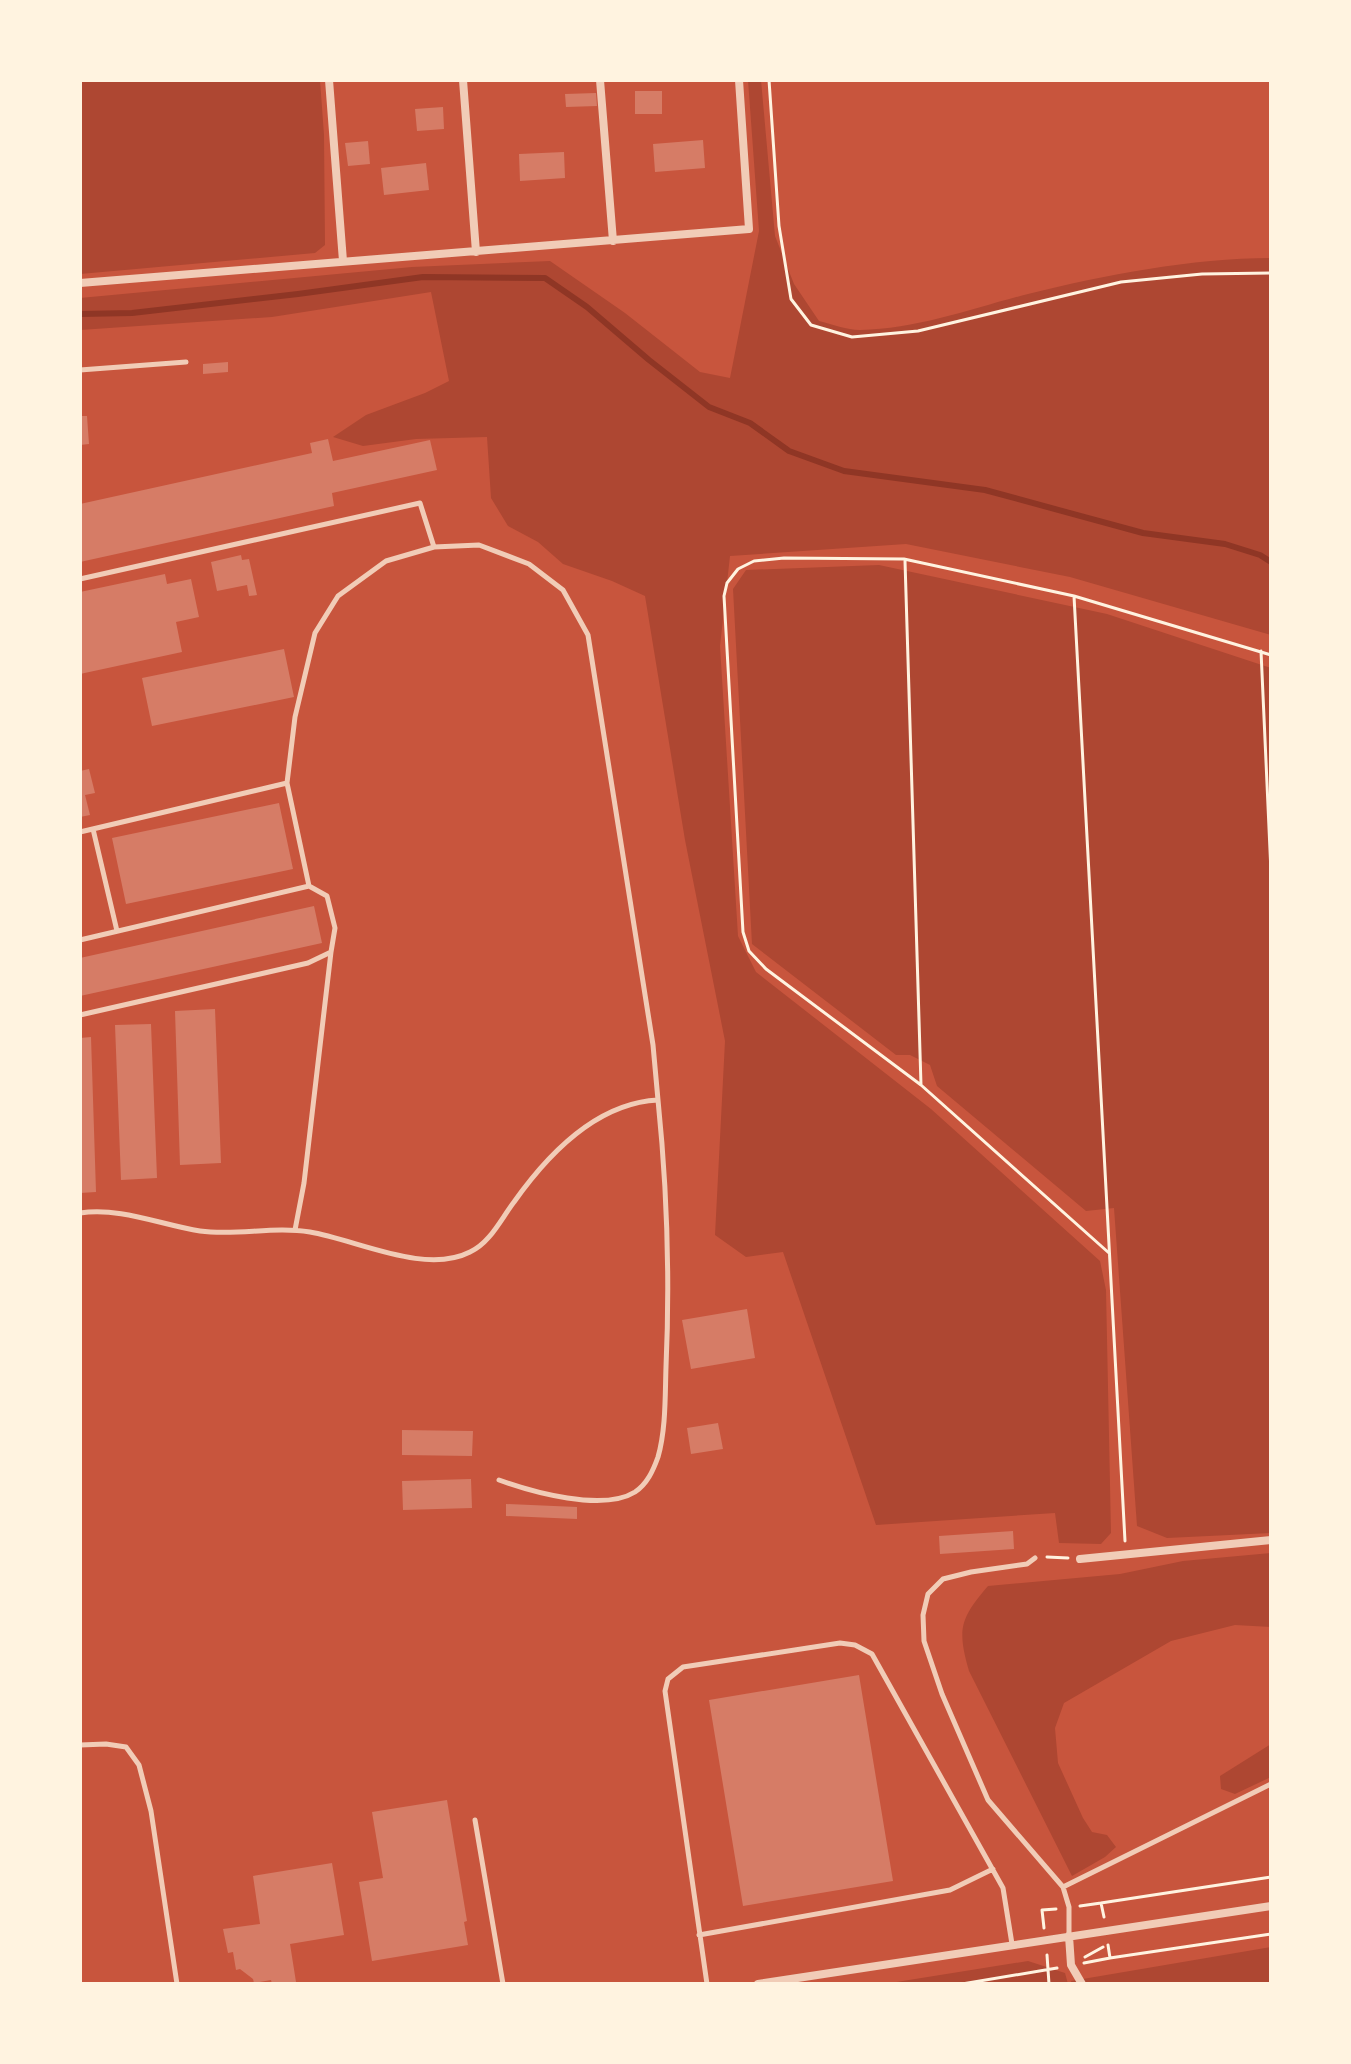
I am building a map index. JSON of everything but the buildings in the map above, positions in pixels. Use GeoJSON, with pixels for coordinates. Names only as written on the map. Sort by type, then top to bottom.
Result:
{"type":"FeatureCollection","features":[{"type":"Feature","properties":{"kind":"street"},"geometry":{"type":"LineString","coordinates":[[329,80],[343,261]]}},
{"type":"Feature","properties":{"kind":"street"},"geometry":{"type":"LineString","coordinates":[[463,80],[476,252]]}},
{"type":"Feature","properties":{"kind":"street"},"geometry":{"type":"LineString","coordinates":[[600,80],[613,241]]}},
{"type":"Feature","properties":{"kind":"street"},"geometry":{"type":"LineString","coordinates":[[80,283],[749,229],[739,80]]}},
{"type":"Feature","properties":{"kind":"street"},"geometry":{"type":"LineString","coordinates":[[1080,1559],[1271,1540]]}},
{"type":"Feature","properties":{"kind":"street"},"geometry":{"type":"LineString","coordinates":[[758,1984],[1271,1906]]}},
{"type":"Feature","properties":{"kind":"street"},"geometry":{"type":"LineString","coordinates":[[1069,1936],[1071,1965],[1082,1984]]}},
{"type":"Feature","properties":{"kind":"lane"},"geometry":{"type":"LineString","coordinates":[[80,370],[186,362]]}},
{"type":"Feature","properties":{"kind":"lane"},"geometry":{"type":"LineString","coordinates":[[80,579],[420,503],[434,547]]}},
{"type":"Feature","properties":{"kind":"lane"},"geometry":{"type":"LineString","coordinates":[[309,886],[287,783],[295,717],[315,633],[338,596],[386,561],[434,547],[479,545],[529,564],[563,590],[588,635],[653,1045],[663,1152],[667,1337],[665,1410],[658,1455],[650,1477],[634,1492],[611,1500],[561,1497],[526,1490],[499,1480]]}},
{"type":"Feature","properties":{"kind":"lane"},"geometry":{"type":"LineString","coordinates":[[80,832],[287,783]]}},
{"type":"Feature","properties":{"kind":"lane"},"geometry":{"type":"LineString","coordinates":[[93,829],[117,931]]}},
{"type":"Feature","properties":{"kind":"lane"},"geometry":{"type":"LineString","coordinates":[[80,940],[309,886],[327,896],[335,928],[304,1183],[295,1230]]}},
{"type":"Feature","properties":{"kind":"lane"},"geometry":{"type":"LineString","coordinates":[[80,1015],[308,963],[331,952]]}},
{"type":"Feature","properties":{"kind":"lane"},"geometry":{"type":"LineString","coordinates":[[80,1213],[127,1215],[202,1231],[311,1232],[417,1258],[447,1259],[472,1252],[491,1234],[515,1199],[551,1157],[585,1127],[617,1107],[658,1100]]}},
{"type":"Feature","properties":{"kind":"lane"},"geometry":{"type":"LineString","coordinates":[[1035,1558],[1027,1564],[943,1579],[928,1594],[923,1615],[924,1641],[942,1694],[988,1800],[1063,1887],[1069,1907],[1069,1936]]}},
{"type":"Feature","properties":{"kind":"lane"},"geometry":{"type":"LineString","coordinates":[[707,1984],[665,1691],[668,1679],[683,1667],[840,1643],[855,1645],[872,1654],[1003,1888],[1012,1944]]}},
{"type":"Feature","properties":{"kind":"lane"},"geometry":{"type":"LineString","coordinates":[[80,1745],[126,1747],[139,1765],[151,1811],[177,1984]]}},
{"type":"Feature","properties":{"kind":"lane"},"geometry":{"type":"LineString","coordinates":[[1063,1887],[1271,1784]]}},
{"type":"Feature","properties":{"kind":"lane"},"geometry":{"type":"LineString","coordinates":[[475,1820],[503,1984]]}},
{"type":"Feature","properties":{"kind":"lane"},"geometry":{"type":"LineString","coordinates":[[699,1935],[950,1890],[993,1869]]}},
{"type":"Feature","properties":{"kind":"path"},"geometry":{"type":"LineString","coordinates":[[769,80],[779,226],[791,299],[811,325],[852,337],[918,331],[1121,282],[1202,274],[1271,273]]}},
{"type":"Feature","properties":{"kind":"path"},"geometry":{"type":"LineString","coordinates":[[1109,1253],[921,1085],[766,969],[749,951],[743,932],[724,596],[727,583],[738,569],[754,561],[784,558],[904,559],[1074,596],[1271,655]]}},
{"type":"Feature","properties":{"kind":"path"},"geometry":{"type":"LineString","coordinates":[[904,559],[921,1085]]}},
{"type":"Feature","properties":{"kind":"path"},"geometry":{"type":"LineString","coordinates":[[1074,596],[1126,1553]]}},
{"type":"Feature","properties":{"kind":"path"},"geometry":{"type":"LineString","coordinates":[[1261,651],[1271,872]]}},
{"type":"Feature","properties":{"kind":"path"},"geometry":{"type":"LineString","coordinates":[[1035,1558],[1080,1559]]}},
{"type":"Feature","properties":{"kind":"path"},"geometry":{"type":"LineString","coordinates":[[1101,1903],[1271,1877]]}},
{"type":"Feature","properties":{"kind":"path"},"geometry":{"type":"LineString","coordinates":[[1044,1927],[1042,1910],[1069,1907]]}},
{"type":"Feature","properties":{"kind":"path"},"geometry":{"type":"LineString","coordinates":[[1110,1958],[1271,1934]]}},
{"type":"Feature","properties":{"kind":"path"},"geometry":{"type":"LineString","coordinates":[[962,1984],[1071,1965]]}},
{"type":"Feature","properties":{"kind":"path"},"geometry":{"type":"LineString","coordinates":[[1048,1971],[1049,1984]]}},
{"type":"Feature","properties":{"kind":"shaded area"},"geometry":{"type":"Polygon","coordinates":[[[80,80],[320,80],[325,245],[315,253],[80,274],[80,80]]]}},
{"type":"Feature","properties":{"kind":"shaded area"},"geometry":{"type":"Polygon","coordinates":[[[748,80],[761,80],[775,236],[794,284],[819,321],[855,330],[882,329],[945,317],[1118,274],[1180,264],[1271,258],[1271,635],[1070,577],[906,544],[730,556],[720,646],[738,936],[756,972],[931,1109],[1100,1261],[1106,1290],[1111,1533],[1101,1544],[1059,1543],[1055,1513],[876,1525],[783,1252],[746,1257],[715,1235],[725,1041],[685,840],[645,596],[563,564],[538,542],[508,526],[491,498],[487,437],[416,439],[363,446],[333,437],[366,415],[449,381],[431,292],[272,317],[80,330],[80,298],[412,267],[550,261],[625,313],[700,372],[730,378],[759,231],[748,80]]]}},
{"type":"Feature","properties":{"kind":"shaded area"},"geometry":{"type":"Polygon","coordinates":[[[879,565],[1107,614],[1271,668],[1271,1533],[1167,1538],[1137,1526],[1114,1208],[1086,1211],[937,1086],[930,1065],[910,1055],[896,1055],[752,944],[733,589],[746,570],[879,565]]]}},
{"type":"Feature","properties":{"kind":"shaded area"},"geometry":{"type":"Polygon","coordinates":[[[1271,1553],[1271,1627],[1235,1625],[1171,1641],[1064,1703],[1055,1728],[1058,1763],[1092,1832],[1107,1835],[1116,1847],[1072,1876],[969,1671],[962,1634],[972,1607],[988,1586],[1120,1574],[1183,1561],[1271,1553]]]}},
{"type":"Feature","properties":{"kind":"shaded area"},"geometry":{"type":"Polygon","coordinates":[[[1271,1744],[1271,1777],[1235,1794],[1221,1789],[1220,1776],[1271,1744]]]}},
{"type":"Feature","properties":{"kind":"shaded area"},"geometry":{"type":"Polygon","coordinates":[[[1271,1947],[1271,1984],[1072,1984],[1071,1981],[1271,1947]]]}},
{"type":"Feature","properties":{"kind":"shaded area"},"geometry":{"type":"Polygon","coordinates":[[[1028,1961],[1065,1973],[1068,1984],[884,1984],[1028,1961]]]}},
{"type":"Feature","properties":{"kind":"waterway"},"geometry":{"type":"LineString","coordinates":[[80,314],[132,313],[423,277],[545,278],[587,307],[709,407],[750,423],[789,451],[844,471],[985,490],[1143,533],[1225,544],[1260,555],[1271,562]]}}]}
